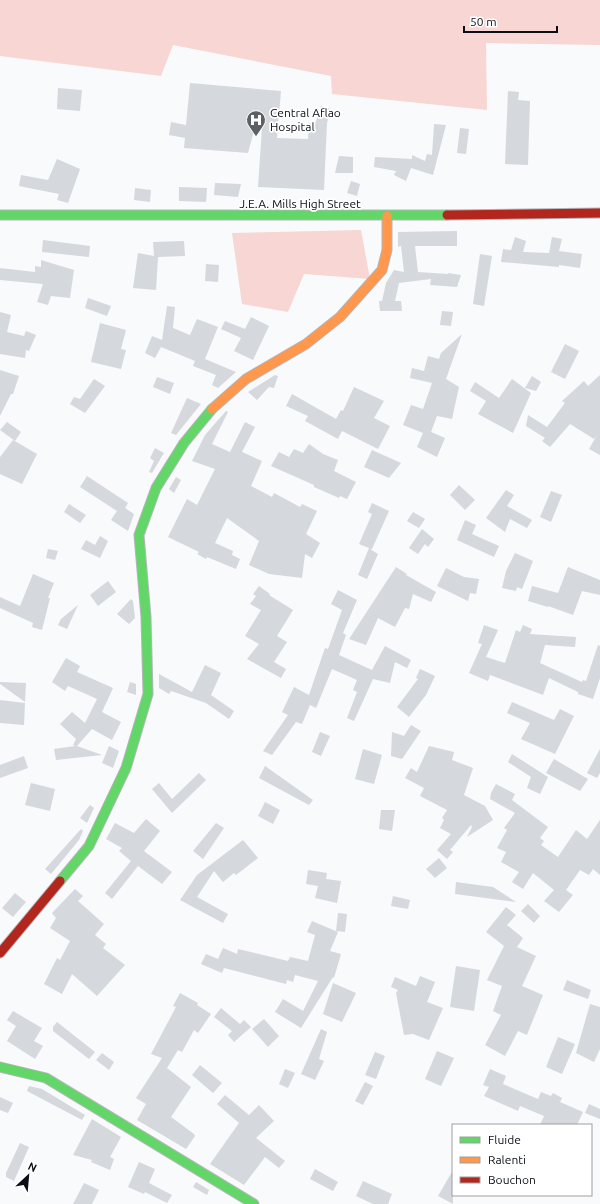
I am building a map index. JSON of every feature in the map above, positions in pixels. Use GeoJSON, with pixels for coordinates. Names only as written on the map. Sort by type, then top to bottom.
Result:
{"type":"FeatureCollection","features":[{"type":"Feature","properties":{"kind":"main road","name":"J.E.A. Mills High Street"},"geometry":{"type":"LineString","coordinates":[[0,215],[387,216],[600,214]]}},
{"type":"Feature","properties":{"kind":"main road"},"geometry":{"type":"LineString","coordinates":[[0,953],[89,846],[126,768],[148,694],[146,617],[140,536],[156,488],[184,443],[216,404],[246,379],[306,344],[340,316],[382,270],[387,250],[387,216]]}},
{"type":"Feature","properties":{"kind":"main road"},"geometry":{"type":"LineString","coordinates":[[0,1067],[46,1078],[254,1204]]}},
{"type":"Feature","properties":{"kind":"shaded area"},"geometry":{"type":"Polygon","coordinates":[[[0,0],[600,0],[600,45],[486,43],[487,110],[332,94],[331,76],[173,45],[161,76],[0,56],[0,0]]]}},
{"type":"Feature","properties":{"kind":"shaded area"},"geometry":{"type":"Polygon","coordinates":[[[361,230],[370,279],[304,274],[288,312],[242,304],[232,233],[361,230]]]}},
{"type":"Feature","properties":{"kind":"building","name":"Central Aflao Hospital"},"geometry":{"type":"Polygon","coordinates":[[[190,83],[281,91],[277,138],[308,139],[309,123],[315,124],[321,106],[331,109],[327,123],[324,190],[258,187],[262,128],[255,127],[248,153],[184,148],[185,138],[169,135],[171,122],[186,125],[190,83]]]}},
{"type":"Feature","properties":{"kind":"building"},"geometry":{"type":"Polygon","coordinates":[[[58,88],[82,90],[80,111],[57,109],[58,88]]]}},
{"type":"Feature","properties":{"kind":"building"},"geometry":{"type":"Polygon","coordinates":[[[508,91],[519,92],[518,100],[530,101],[528,165],[505,164],[508,91]]]}},
{"type":"Feature","properties":{"kind":"building"},"geometry":{"type":"Polygon","coordinates":[[[434,124],[446,125],[433,175],[411,168],[406,181],[394,175],[396,171],[374,167],[375,157],[412,159],[412,155],[425,161],[427,154],[432,155],[434,124]]]}},
{"type":"Feature","properties":{"kind":"building"},"geometry":{"type":"Polygon","coordinates":[[[460,128],[469,129],[466,154],[457,153],[460,128]]]}},
{"type":"Feature","properties":{"kind":"building"},"geometry":{"type":"Polygon","coordinates":[[[339,156],[353,157],[353,173],[335,173],[339,156]]]}},
{"type":"Feature","properties":{"kind":"building"},"geometry":{"type":"Polygon","coordinates":[[[57,159],[80,169],[68,203],[57,200],[59,194],[19,186],[21,175],[48,180],[57,159]]]}},
{"type":"Feature","properties":{"kind":"building"},"geometry":{"type":"Polygon","coordinates":[[[351,181],[360,184],[357,196],[347,193],[351,181]]]}},
{"type":"Feature","properties":{"kind":"building"},"geometry":{"type":"Polygon","coordinates":[[[215,183],[241,184],[238,197],[214,195],[215,183]]]}},
{"type":"Feature","properties":{"kind":"building"},"geometry":{"type":"Polygon","coordinates":[[[179,187],[207,188],[206,202],[179,201],[179,187]]]}},
{"type":"Feature","properties":{"kind":"building"},"geometry":{"type":"Polygon","coordinates":[[[135,188],[151,190],[150,202],[134,200],[135,188]]]}},
{"type":"Feature","properties":{"kind":"building"},"geometry":{"type":"Polygon","coordinates":[[[457,231],[457,246],[415,246],[418,272],[461,275],[457,287],[430,285],[431,279],[399,283],[395,301],[401,301],[402,311],[380,311],[379,301],[382,301],[386,283],[394,270],[404,272],[401,246],[398,247],[398,232],[457,231]]]}},
{"type":"Feature","properties":{"kind":"building"},"geometry":{"type":"Polygon","coordinates":[[[515,237],[526,241],[523,252],[549,253],[552,237],[562,239],[559,251],[582,254],[580,268],[559,265],[559,267],[501,262],[503,249],[511,250],[515,237]]]}},
{"type":"Feature","properties":{"kind":"building"},"geometry":{"type":"Polygon","coordinates":[[[43,240],[90,246],[89,257],[42,252],[43,240]]]}},
{"type":"Feature","properties":{"kind":"building"},"geometry":{"type":"Polygon","coordinates":[[[184,241],[185,256],[158,257],[156,290],[133,288],[138,253],[154,256],[153,242],[184,241]]]}},
{"type":"Feature","properties":{"kind":"building"},"geometry":{"type":"Polygon","coordinates":[[[480,254],[492,256],[484,306],[473,304],[480,254]]]}},
{"type":"Feature","properties":{"kind":"building"},"geometry":{"type":"Polygon","coordinates":[[[41,260],[74,270],[70,298],[51,296],[48,305],[37,302],[43,284],[0,280],[0,268],[35,272],[35,266],[41,267],[41,260]]]}},
{"type":"Feature","properties":{"kind":"building"},"geometry":{"type":"Polygon","coordinates":[[[206,264],[219,265],[218,282],[205,281],[206,264]]]}},
{"type":"Feature","properties":{"kind":"building"},"geometry":{"type":"Polygon","coordinates":[[[88,298],[111,306],[107,316],[85,308],[88,298]]]}},
{"type":"Feature","properties":{"kind":"building"},"geometry":{"type":"Polygon","coordinates":[[[167,306],[175,307],[173,328],[190,335],[197,319],[218,327],[205,359],[236,372],[218,388],[212,385],[216,375],[193,366],[195,361],[161,347],[155,358],[145,353],[152,336],[162,340],[167,306]]]}},
{"type":"Feature","properties":{"kind":"building"},"geometry":{"type":"Polygon","coordinates":[[[442,311],[453,312],[451,326],[440,325],[442,311]]]}},
{"type":"Feature","properties":{"kind":"building"},"geometry":{"type":"Polygon","coordinates":[[[0,312],[11,315],[7,332],[24,336],[26,331],[36,335],[29,351],[26,350],[25,358],[0,354],[0,312]]]}},
{"type":"Feature","properties":{"kind":"building"},"geometry":{"type":"Polygon","coordinates":[[[251,317],[269,326],[253,360],[234,351],[241,338],[221,329],[225,321],[245,329],[251,317]]]}},
{"type":"Feature","properties":{"kind":"building"},"geometry":{"type":"Polygon","coordinates":[[[100,323],[126,330],[121,349],[126,350],[121,369],[91,362],[100,323]]]}},
{"type":"Feature","properties":{"kind":"building"},"geometry":{"type":"Polygon","coordinates":[[[462,334],[446,379],[459,387],[452,419],[437,416],[431,432],[445,438],[437,457],[417,447],[423,433],[403,425],[411,405],[423,409],[432,383],[410,378],[412,368],[424,371],[428,356],[439,359],[441,353],[462,334]]]}},
{"type":"Feature","properties":{"kind":"building"},"geometry":{"type":"Polygon","coordinates":[[[565,344],[579,351],[565,379],[551,372],[565,344]]]}},
{"type":"Feature","properties":{"kind":"building"},"geometry":{"type":"Polygon","coordinates":[[[0,370],[19,376],[13,394],[11,394],[0,416],[0,370]]]}},
{"type":"Feature","properties":{"kind":"building"},"geometry":{"type":"Polygon","coordinates":[[[275,375],[278,376],[274,388],[269,387],[257,400],[248,392],[275,375]]]}},
{"type":"Feature","properties":{"kind":"building"},"geometry":{"type":"Polygon","coordinates":[[[600,375],[600,455],[589,449],[597,435],[594,439],[570,424],[550,447],[542,441],[545,438],[526,426],[528,415],[547,427],[565,403],[562,401],[584,381],[588,386],[600,375]]]}},
{"type":"Feature","properties":{"kind":"building"},"geometry":{"type":"Polygon","coordinates":[[[532,376],[541,382],[536,391],[525,388],[532,376]]]}},
{"type":"Feature","properties":{"kind":"building"},"geometry":{"type":"Polygon","coordinates":[[[157,377],[174,383],[170,394],[153,387],[157,377]]]}},
{"type":"Feature","properties":{"kind":"building"},"geometry":{"type":"Polygon","coordinates":[[[94,379],[105,386],[85,413],[70,404],[74,397],[80,399],[94,379]]]}},
{"type":"Feature","properties":{"kind":"building"},"geometry":{"type":"Polygon","coordinates":[[[512,379],[531,393],[513,433],[478,414],[486,401],[470,391],[475,382],[499,398],[512,379]]]}},
{"type":"Feature","properties":{"kind":"building"},"geometry":{"type":"Polygon","coordinates":[[[354,387],[384,401],[374,418],[390,426],[378,449],[342,431],[338,439],[305,421],[308,416],[286,406],[292,394],[336,419],[341,410],[343,411],[354,387]]]}},
{"type":"Feature","properties":{"kind":"building"},"geometry":{"type":"Polygon","coordinates":[[[187,398],[201,404],[176,435],[171,433],[187,398]]]}},
{"type":"Feature","properties":{"kind":"building"},"geometry":{"type":"Polygon","coordinates":[[[226,411],[228,412],[212,444],[230,452],[245,422],[255,427],[242,452],[262,461],[251,486],[272,497],[274,493],[300,507],[302,504],[317,511],[306,534],[320,543],[312,558],[305,554],[302,578],[269,574],[249,565],[259,541],[227,518],[215,543],[233,551],[232,555],[240,559],[236,569],[207,557],[206,559],[197,554],[199,552],[168,537],[187,499],[197,505],[215,469],[192,461],[205,435],[226,411]]]}},
{"type":"Feature","properties":{"kind":"building"},"geometry":{"type":"Polygon","coordinates":[[[7,422],[21,432],[15,441],[0,430],[7,422]]]}},
{"type":"Feature","properties":{"kind":"building"},"geometry":{"type":"Polygon","coordinates":[[[13,440],[37,454],[22,484],[0,474],[0,457],[13,440]]]}},
{"type":"Feature","properties":{"kind":"building"},"geometry":{"type":"Polygon","coordinates":[[[309,444],[323,454],[338,460],[334,471],[356,482],[347,499],[340,496],[339,498],[271,466],[279,452],[289,457],[294,449],[303,453],[309,444]]]}},
{"type":"Feature","properties":{"kind":"building"},"geometry":{"type":"Polygon","coordinates":[[[155,448],[164,453],[152,473],[149,472],[154,461],[150,458],[155,448]]]}},
{"type":"Feature","properties":{"kind":"building"},"geometry":{"type":"Polygon","coordinates":[[[372,450],[401,463],[389,478],[364,467],[372,450]]]}},
{"type":"Feature","properties":{"kind":"building"},"geometry":{"type":"Polygon","coordinates":[[[87,476],[128,503],[125,508],[134,514],[128,531],[111,520],[117,511],[80,487],[87,476]]]}},
{"type":"Feature","properties":{"kind":"building"},"geometry":{"type":"Polygon","coordinates":[[[176,477],[181,480],[174,493],[169,489],[176,477]]]}},
{"type":"Feature","properties":{"kind":"building"},"geometry":{"type":"Polygon","coordinates":[[[459,485],[475,500],[465,510],[450,495],[459,485]]]}},
{"type":"Feature","properties":{"kind":"building"},"geometry":{"type":"Polygon","coordinates":[[[506,490],[514,495],[507,506],[532,520],[527,528],[510,519],[505,532],[486,518],[506,490]]]}},
{"type":"Feature","properties":{"kind":"building"},"geometry":{"type":"Polygon","coordinates":[[[551,491],[562,495],[551,522],[540,517],[551,491]]]}},
{"type":"Feature","properties":{"kind":"building"},"geometry":{"type":"Polygon","coordinates":[[[372,503],[389,511],[372,549],[370,549],[378,554],[367,579],[358,575],[369,548],[359,544],[372,514],[368,512],[372,503]]]}},
{"type":"Feature","properties":{"kind":"building"},"geometry":{"type":"Polygon","coordinates":[[[69,504],[86,515],[80,523],[64,512],[69,504]]]}},
{"type":"Feature","properties":{"kind":"building"},"geometry":{"type":"Polygon","coordinates":[[[413,512],[425,519],[419,528],[407,521],[413,512]]]}},
{"type":"Feature","properties":{"kind":"building"},"geometry":{"type":"Polygon","coordinates":[[[465,520],[476,525],[472,534],[499,546],[494,557],[457,540],[465,520]]]}},
{"type":"Feature","properties":{"kind":"building"},"geometry":{"type":"Polygon","coordinates":[[[422,529],[434,539],[428,547],[425,544],[418,554],[409,548],[422,529]]]}},
{"type":"Feature","properties":{"kind":"building"},"geometry":{"type":"Polygon","coordinates":[[[100,536],[108,541],[100,558],[81,549],[86,540],[95,545],[100,536]]]}},
{"type":"Feature","properties":{"kind":"building"},"geometry":{"type":"Polygon","coordinates":[[[48,549],[58,551],[55,560],[46,558],[48,549]]]}},
{"type":"Feature","properties":{"kind":"building"},"geometry":{"type":"Polygon","coordinates":[[[515,553],[533,561],[522,589],[517,587],[516,591],[502,588],[506,571],[515,553]]]}},
{"type":"Feature","properties":{"kind":"building"},"geometry":{"type":"Polygon","coordinates":[[[396,567],[407,574],[406,575],[436,592],[431,602],[413,594],[409,609],[405,608],[395,627],[378,618],[366,645],[349,639],[396,567]]]}},
{"type":"Feature","properties":{"kind":"building"},"geometry":{"type":"Polygon","coordinates":[[[568,567],[600,580],[600,595],[582,591],[573,615],[528,601],[532,586],[558,593],[568,567]]]}},
{"type":"Feature","properties":{"kind":"building"},"geometry":{"type":"Polygon","coordinates":[[[446,568],[464,577],[479,579],[476,594],[470,593],[468,601],[437,586],[446,568]]]}},
{"type":"Feature","properties":{"kind":"building"},"geometry":{"type":"Polygon","coordinates":[[[33,574],[54,583],[48,598],[50,598],[42,630],[32,627],[33,623],[0,608],[0,597],[20,606],[33,574]]]}},
{"type":"Feature","properties":{"kind":"building"},"geometry":{"type":"Polygon","coordinates":[[[108,581],[116,592],[98,606],[90,595],[108,581]]]}},
{"type":"Feature","properties":{"kind":"building"},"geometry":{"type":"Polygon","coordinates":[[[259,586],[270,594],[269,595],[293,610],[277,636],[287,642],[274,662],[286,669],[281,678],[247,659],[259,644],[245,636],[261,610],[250,604],[256,596],[253,594],[259,586]]]}},
{"type":"Feature","properties":{"kind":"building"},"geometry":{"type":"Polygon","coordinates":[[[338,590],[357,600],[343,633],[346,635],[339,655],[372,670],[385,646],[411,660],[407,668],[395,662],[390,683],[373,679],[354,721],[347,718],[357,692],[353,690],[357,680],[332,669],[316,708],[310,705],[302,724],[296,722],[272,755],[263,751],[288,715],[282,712],[294,687],[309,695],[325,648],[328,649],[342,610],[331,604],[338,590]]]}},
{"type":"Feature","properties":{"kind":"building"},"geometry":{"type":"Polygon","coordinates":[[[131,599],[133,601],[135,618],[129,624],[117,614],[131,599]]]}},
{"type":"Feature","properties":{"kind":"building"},"geometry":{"type":"Polygon","coordinates":[[[78,605],[67,629],[58,625],[61,619],[78,605]]]}},
{"type":"Feature","properties":{"kind":"building"},"geometry":{"type":"Polygon","coordinates":[[[484,625],[498,630],[486,657],[505,663],[516,630],[520,632],[523,625],[532,629],[530,634],[576,637],[575,647],[545,645],[540,663],[582,682],[583,680],[586,681],[598,645],[600,646],[600,678],[593,699],[578,694],[578,692],[549,678],[543,695],[490,675],[488,681],[469,673],[482,644],[478,643],[484,625]]]}},
{"type":"Feature","properties":{"kind":"building"},"geometry":{"type":"Polygon","coordinates":[[[66,658],[80,666],[77,672],[113,688],[102,712],[121,722],[112,740],[92,729],[77,746],[102,755],[56,760],[54,749],[75,746],[73,745],[76,739],[60,724],[72,712],[85,723],[97,699],[68,686],[65,691],[52,682],[66,658]]]}},
{"type":"Feature","properties":{"kind":"building"},"geometry":{"type":"Polygon","coordinates":[[[205,665],[221,673],[211,695],[234,711],[229,719],[206,703],[171,691],[169,694],[159,688],[159,674],[192,692],[205,665]]]}},
{"type":"Feature","properties":{"kind":"building"},"geometry":{"type":"Polygon","coordinates":[[[420,669],[435,676],[426,695],[409,717],[397,707],[418,679],[416,678],[420,669]]]}},
{"type":"Feature","properties":{"kind":"building"},"geometry":{"type":"Polygon","coordinates":[[[0,682],[26,683],[25,702],[0,684],[0,682]]]}},
{"type":"Feature","properties":{"kind":"building"},"geometry":{"type":"Polygon","coordinates":[[[130,682],[136,684],[136,695],[127,692],[130,682]]]}},
{"type":"Feature","properties":{"kind":"building"},"geometry":{"type":"Polygon","coordinates":[[[0,700],[25,703],[24,725],[0,723],[0,700]]]}},
{"type":"Feature","properties":{"kind":"building"},"geometry":{"type":"Polygon","coordinates":[[[512,702],[554,720],[560,709],[574,716],[555,754],[521,739],[530,723],[507,713],[512,702]]]}},
{"type":"Feature","properties":{"kind":"building"},"geometry":{"type":"Polygon","coordinates":[[[411,725],[421,731],[402,759],[391,756],[392,732],[404,736],[411,725]]]}},
{"type":"Feature","properties":{"kind":"building"},"geometry":{"type":"Polygon","coordinates":[[[320,732],[330,736],[321,756],[312,752],[320,732]]]}},
{"type":"Feature","properties":{"kind":"building"},"geometry":{"type":"Polygon","coordinates":[[[109,746],[119,751],[113,768],[102,763],[109,746]]]}},
{"type":"Feature","properties":{"kind":"building"},"geometry":{"type":"Polygon","coordinates":[[[429,746],[454,752],[452,760],[473,768],[464,795],[485,806],[493,820],[467,837],[472,827],[471,825],[450,850],[453,852],[447,859],[437,850],[451,834],[440,828],[444,820],[442,818],[447,810],[420,796],[424,788],[405,778],[411,768],[417,772],[429,746]]]}},
{"type":"Feature","properties":{"kind":"building"},"geometry":{"type":"Polygon","coordinates":[[[363,749],[382,755],[374,784],[355,779],[363,749]]]}},
{"type":"Feature","properties":{"kind":"building"},"geometry":{"type":"Polygon","coordinates":[[[600,749],[600,773],[597,778],[587,773],[600,749]]]}},
{"type":"Feature","properties":{"kind":"building"},"geometry":{"type":"Polygon","coordinates":[[[512,754],[548,777],[540,794],[527,788],[531,777],[508,762],[512,754]]]}},
{"type":"Feature","properties":{"kind":"building"},"geometry":{"type":"Polygon","coordinates":[[[24,756],[28,768],[0,778],[0,765],[24,756]]]}},
{"type":"Feature","properties":{"kind":"building"},"geometry":{"type":"Polygon","coordinates":[[[554,759],[588,779],[580,791],[546,773],[554,759]]]}},
{"type":"Feature","properties":{"kind":"building"},"geometry":{"type":"Polygon","coordinates":[[[265,766],[313,800],[309,805],[259,778],[265,766]]]}},
{"type":"Feature","properties":{"kind":"building"},"geometry":{"type":"Polygon","coordinates":[[[199,773],[206,780],[172,813],[152,789],[159,783],[172,799],[199,773]]]}},
{"type":"Feature","properties":{"kind":"building"},"geometry":{"type":"Polygon","coordinates":[[[31,783],[55,789],[50,811],[25,805],[31,783]]]}},
{"type":"Feature","properties":{"kind":"building"},"geometry":{"type":"Polygon","coordinates":[[[496,784],[515,794],[512,800],[548,827],[540,838],[544,841],[541,845],[558,857],[576,830],[587,839],[600,820],[600,875],[593,869],[589,875],[580,870],[566,890],[573,895],[559,912],[544,901],[554,890],[533,873],[523,889],[512,882],[519,872],[501,862],[506,852],[497,848],[507,830],[504,828],[515,813],[490,799],[491,793],[496,784]]]}},
{"type":"Feature","properties":{"kind":"building"},"geometry":{"type":"Polygon","coordinates":[[[265,802],[280,810],[273,824],[258,816],[265,802]]]}},
{"type":"Feature","properties":{"kind":"building"},"geometry":{"type":"Polygon","coordinates":[[[90,805],[94,808],[87,823],[80,818],[90,805]]]}},
{"type":"Feature","properties":{"kind":"building"},"geometry":{"type":"Polygon","coordinates":[[[381,810],[395,810],[392,831],[379,829],[381,810]]]}},
{"type":"Feature","properties":{"kind":"building"},"geometry":{"type":"Polygon","coordinates":[[[146,819],[160,831],[144,851],[172,872],[162,884],[138,866],[112,899],[105,893],[131,861],[119,851],[122,848],[106,839],[115,823],[134,833],[146,819]]]}},
{"type":"Feature","properties":{"kind":"building"},"geometry":{"type":"Polygon","coordinates":[[[216,823],[224,828],[203,859],[193,851],[216,823]]]}},
{"type":"Feature","properties":{"kind":"building"},"geometry":{"type":"Polygon","coordinates":[[[81,829],[83,831],[79,840],[51,874],[45,869],[81,829]]]}},
{"type":"Feature","properties":{"kind":"building"},"geometry":{"type":"Polygon","coordinates":[[[243,840],[258,858],[236,875],[234,873],[223,882],[214,871],[197,897],[228,914],[223,923],[180,900],[197,875],[243,840]]]}},
{"type":"Feature","properties":{"kind":"building"},"geometry":{"type":"Polygon","coordinates":[[[439,858],[447,868],[435,878],[426,869],[439,858]]]}},
{"type":"Feature","properties":{"kind":"building"},"geometry":{"type":"Polygon","coordinates":[[[308,870],[327,873],[326,879],[341,881],[337,903],[315,898],[318,886],[306,884],[308,870]]]}},
{"type":"Feature","properties":{"kind":"building"},"geometry":{"type":"Polygon","coordinates":[[[456,882],[493,887],[516,902],[455,894],[456,882]]]}},
{"type":"Feature","properties":{"kind":"building"},"geometry":{"type":"Polygon","coordinates":[[[75,889],[83,896],[78,901],[104,924],[95,935],[106,944],[103,948],[125,965],[97,996],[72,974],[62,994],[44,984],[57,958],[60,960],[70,941],[50,928],[56,918],[52,913],[75,889]]]}},
{"type":"Feature","properties":{"kind":"building"},"geometry":{"type":"Polygon","coordinates":[[[15,893],[26,902],[13,917],[2,908],[15,893]]]}},
{"type":"Feature","properties":{"kind":"building"},"geometry":{"type":"Polygon","coordinates":[[[393,896],[410,900],[408,909],[391,906],[393,896]]]}},
{"type":"Feature","properties":{"kind":"building"},"geometry":{"type":"Polygon","coordinates":[[[528,904],[540,916],[534,923],[521,911],[528,904]]]}},
{"type":"Feature","properties":{"kind":"building"},"geometry":{"type":"Polygon","coordinates":[[[506,907],[516,915],[507,925],[523,938],[517,947],[536,956],[522,986],[543,995],[527,1035],[518,1031],[505,1056],[485,1045],[501,1015],[493,1011],[502,986],[487,980],[504,946],[486,932],[506,907]]]}},
{"type":"Feature","properties":{"kind":"building"},"geometry":{"type":"Polygon","coordinates":[[[338,913],[347,914],[345,932],[336,931],[338,913]]]}},
{"type":"Feature","properties":{"kind":"building"},"geometry":{"type":"Polygon","coordinates":[[[312,921],[338,932],[330,951],[341,954],[334,978],[333,977],[301,1028],[275,1012],[283,999],[303,1011],[318,981],[295,975],[293,982],[287,980],[286,984],[224,968],[222,973],[201,964],[206,954],[218,959],[223,948],[237,954],[238,949],[288,961],[290,957],[308,961],[315,935],[307,932],[312,921]]]}},
{"type":"Feature","properties":{"kind":"building"},"geometry":{"type":"Polygon","coordinates":[[[456,966],[480,970],[474,1011],[450,1007],[456,966]]]}},
{"type":"Feature","properties":{"kind":"building"},"geometry":{"type":"Polygon","coordinates":[[[420,976],[435,982],[427,1002],[443,1008],[429,1040],[413,1034],[404,1035],[396,993],[398,990],[391,987],[395,977],[416,986],[420,976]]]}},
{"type":"Feature","properties":{"kind":"building"},"geometry":{"type":"Polygon","coordinates":[[[567,980],[591,990],[588,999],[563,990],[567,980]]]}},
{"type":"Feature","properties":{"kind":"building"},"geometry":{"type":"Polygon","coordinates":[[[333,983],[356,993],[342,1022],[323,1014],[333,983]]]}},
{"type":"Feature","properties":{"kind":"building"},"geometry":{"type":"Polygon","coordinates":[[[180,993],[198,1003],[197,1005],[211,1014],[198,1033],[194,1030],[182,1052],[178,1050],[167,1068],[191,1087],[171,1117],[195,1136],[186,1149],[137,1120],[146,1104],[136,1098],[162,1058],[151,1054],[176,1007],[173,1006],[180,993]]]}},
{"type":"Feature","properties":{"kind":"building"},"geometry":{"type":"Polygon","coordinates":[[[590,1004],[600,1007],[600,1049],[594,1062],[576,1053],[590,1004]]]}},
{"type":"Feature","properties":{"kind":"building"},"geometry":{"type":"Polygon","coordinates":[[[221,1008],[240,1024],[244,1020],[251,1027],[234,1042],[228,1035],[232,1031],[214,1017],[221,1008]]]}},
{"type":"Feature","properties":{"kind":"building"},"geometry":{"type":"Polygon","coordinates":[[[13,1011],[42,1028],[34,1041],[43,1046],[35,1059],[7,1041],[16,1026],[7,1020],[13,1011]]]}},
{"type":"Feature","properties":{"kind":"building"},"geometry":{"type":"Polygon","coordinates":[[[264,1019],[279,1036],[268,1047],[252,1029],[264,1019]]]}},
{"type":"Feature","properties":{"kind":"building"},"geometry":{"type":"Polygon","coordinates":[[[57,1022],[95,1052],[89,1059],[53,1031],[53,1027],[57,1022]]]}},
{"type":"Feature","properties":{"kind":"building"},"geometry":{"type":"Polygon","coordinates":[[[321,1029],[327,1032],[319,1059],[324,1061],[315,1080],[301,1074],[321,1029]]]}},
{"type":"Feature","properties":{"kind":"building"},"geometry":{"type":"Polygon","coordinates":[[[558,1037],[575,1044],[562,1074],[546,1067],[558,1037]]]}},
{"type":"Feature","properties":{"kind":"building"},"geometry":{"type":"Polygon","coordinates":[[[437,1051],[454,1058],[441,1086],[425,1079],[437,1051]]]}},
{"type":"Feature","properties":{"kind":"building"},"geometry":{"type":"Polygon","coordinates":[[[375,1052],[385,1056],[376,1079],[365,1075],[375,1052]]]}},
{"type":"Feature","properties":{"kind":"building"},"geometry":{"type":"Polygon","coordinates":[[[102,1053],[114,1062],[109,1070],[96,1060],[102,1053]]]}},
{"type":"Feature","properties":{"kind":"building"},"geometry":{"type":"Polygon","coordinates":[[[200,1065],[222,1083],[213,1093],[192,1075],[200,1065]]]}},
{"type":"Feature","properties":{"kind":"building"},"geometry":{"type":"Polygon","coordinates":[[[285,1069],[295,1073],[288,1088],[279,1084],[285,1069]]]}},
{"type":"Feature","properties":{"kind":"building"},"geometry":{"type":"Polygon","coordinates":[[[490,1069],[506,1076],[503,1084],[538,1099],[541,1092],[551,1096],[553,1093],[562,1098],[560,1102],[583,1112],[577,1124],[540,1124],[544,1116],[520,1106],[518,1111],[484,1096],[489,1087],[483,1085],[490,1069]]]}},
{"type":"Feature","properties":{"kind":"building"},"geometry":{"type":"Polygon","coordinates":[[[365,1082],[373,1086],[363,1105],[355,1101],[365,1082]]]}},
{"type":"Feature","properties":{"kind":"building"},"geometry":{"type":"Polygon","coordinates":[[[29,1086],[42,1089],[85,1115],[82,1120],[27,1091],[29,1086]]]}},
{"type":"Feature","properties":{"kind":"building"},"geometry":{"type":"Polygon","coordinates":[[[225,1095],[249,1115],[259,1105],[274,1121],[256,1138],[285,1161],[279,1168],[265,1157],[244,1185],[210,1164],[239,1123],[217,1104],[225,1095]]]}},
{"type":"Feature","properties":{"kind":"building"},"geometry":{"type":"Polygon","coordinates":[[[0,1097],[13,1103],[8,1113],[0,1110],[0,1097]]]}},
{"type":"Feature","properties":{"kind":"building"},"geometry":{"type":"Polygon","coordinates":[[[589,1104],[600,1109],[600,1119],[585,1113],[589,1104]]]}},
{"type":"Feature","properties":{"kind":"building"},"geometry":{"type":"Polygon","coordinates":[[[92,1119],[121,1137],[110,1157],[114,1159],[110,1170],[91,1162],[92,1160],[73,1155],[92,1119]]]}},
{"type":"Feature","properties":{"kind":"building"},"geometry":{"type":"Polygon","coordinates":[[[20,1143],[29,1147],[14,1181],[6,1177],[6,1173],[20,1143]]]}},
{"type":"Feature","properties":{"kind":"building"},"geometry":{"type":"Polygon","coordinates":[[[139,1162],[155,1169],[149,1183],[172,1195],[167,1203],[145,1192],[144,1194],[128,1187],[139,1162]]]}},
{"type":"Feature","properties":{"kind":"building"},"geometry":{"type":"Polygon","coordinates":[[[315,1169],[338,1182],[333,1191],[310,1179],[315,1169]]]}},
{"type":"Feature","properties":{"kind":"building"},"geometry":{"type":"Polygon","coordinates":[[[452,1172],[453,1204],[438,1196],[452,1172]]]}},
{"type":"Feature","properties":{"kind":"building"},"geometry":{"type":"Polygon","coordinates":[[[363,1181],[392,1194],[388,1204],[373,1204],[356,1196],[363,1181]]]}},
{"type":"Feature","properties":{"kind":"building"},"geometry":{"type":"Polygon","coordinates":[[[196,1182],[209,1190],[207,1195],[193,1187],[196,1182]]]}},
{"type":"Feature","properties":{"kind":"building"},"geometry":{"type":"Polygon","coordinates":[[[84,1183],[99,1190],[92,1204],[73,1204],[84,1183]]]}},
{"type":"Feature","properties":{"kind":"traffic: fast"},"geometry":{"type":"LineString","coordinates":[[0,215],[447,215]]}},
{"type":"Feature","properties":{"kind":"traffic: fast"},"geometry":{"type":"LineString","coordinates":[[60,881],[89,846],[126,768],[148,694],[146,617],[139,535],[156,488],[184,443],[212,409]]}},
{"type":"Feature","properties":{"kind":"traffic: fast"},"geometry":{"type":"LineString","coordinates":[[0,1067],[46,1078],[254,1204]]}},
{"type":"Feature","properties":{"kind":"traffic: slow"},"geometry":{"type":"LineString","coordinates":[[212,409],[246,379],[306,344],[340,317],[382,270],[387,250],[387,216]]}},
{"type":"Feature","properties":{"kind":"traffic: jam"},"geometry":{"type":"LineString","coordinates":[[447,215],[600,213]]}},
{"type":"Feature","properties":{"kind":"traffic: jam"},"geometry":{"type":"LineString","coordinates":[[0,953],[60,881]]}},
{"type":"Feature","properties":{"kind":"place","name":"Central Aflao Hospital"},"geometry":{"type":"Point","coordinates":[256,137]}}]}
